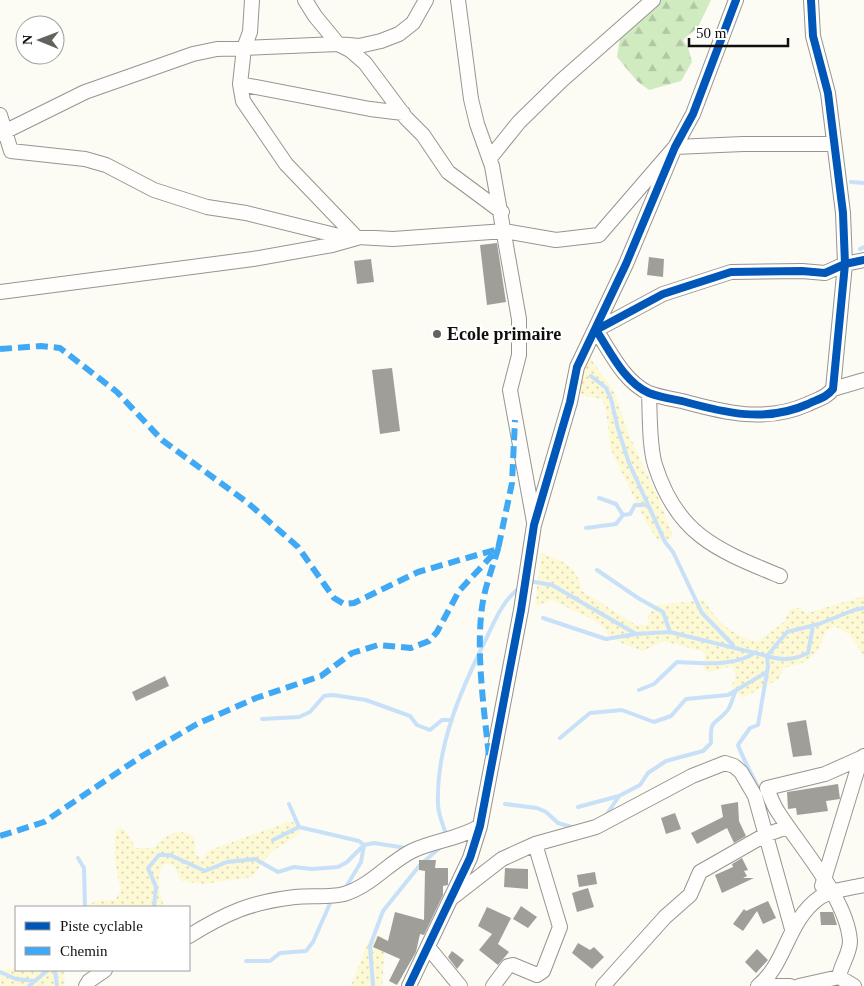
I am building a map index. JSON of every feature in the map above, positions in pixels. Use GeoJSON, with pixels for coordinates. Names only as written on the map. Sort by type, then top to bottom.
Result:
{"type":"FeatureCollection","features":[{"type":"Feature","properties":{"kind":"street"},"geometry":{"type":"LineString","coordinates":[[252,0],[250,32],[244,48],[240,84],[240,92],[245,106],[270,143],[304,186],[357,238]]}},
{"type":"Feature","properties":{"kind":"street"},"geometry":{"type":"LineString","coordinates":[[305,0],[314,16],[338,44],[360,58],[403,113],[423,135],[448,172],[502,212]]}},
{"type":"Feature","properties":{"kind":"street"},"geometry":{"type":"LineString","coordinates":[[2,133],[85,92],[168,62],[217,49],[338,44],[359,46],[399,34],[413,24],[426,0]]}},
{"type":"Feature","properties":{"kind":"street"},"geometry":{"type":"LineString","coordinates":[[458,0],[471,99],[477,124],[490,158],[502,212],[519,319],[518,355],[510,390],[534,525]]}},
{"type":"Feature","properties":{"kind":"street"},"geometry":{"type":"LineString","coordinates":[[490,158],[519,122],[554,88],[653,0]]}},
{"type":"Feature","properties":{"kind":"street"},"geometry":{"type":"LineString","coordinates":[[409,986],[470,858],[480,826],[521,610],[534,525],[570,402],[578,367],[626,264],[675,147],[693,114],[736,0]]}},
{"type":"Feature","properties":{"kind":"street"},"geometry":{"type":"LineString","coordinates":[[596,330],[629,379],[649,393],[732,414],[757,416],[792,411],[827,396],[833,388],[845,264],[843,213],[828,93],[813,36],[811,0]]}},
{"type":"Feature","properties":{"kind":"street"},"geometry":{"type":"LineString","coordinates":[[240,84],[370,110],[403,113]]}},
{"type":"Feature","properties":{"kind":"street"},"geometry":{"type":"LineString","coordinates":[[0,115],[2,133],[11,151],[85,159],[106,165],[154,190],[207,207],[246,213],[339,236],[357,238],[393,239],[505,231],[556,240],[599,235],[675,147],[743,144],[833,144]]}},
{"type":"Feature","properties":{"kind":"street"},"geometry":{"type":"LineString","coordinates":[[0,292],[253,259],[332,245],[357,238]]}},
{"type":"Feature","properties":{"kind":"street"},"geometry":{"type":"LineString","coordinates":[[596,330],[663,294],[731,272],[802,271],[825,273],[845,264],[864,260]]}},
{"type":"Feature","properties":{"kind":"street"},"geometry":{"type":"LineString","coordinates":[[833,388],[864,380]]}},
{"type":"Feature","properties":{"kind":"street"},"geometry":{"type":"LineString","coordinates":[[649,393],[655,463],[670,499],[690,528],[725,553],[780,576]]}},
{"type":"Feature","properties":{"kind":"street"},"geometry":{"type":"LineString","coordinates":[[839,977],[840,966],[848,953],[850,942],[842,909],[826,895],[823,880],[777,811],[767,788],[825,774],[863,757]]}},
{"type":"Feature","properties":{"kind":"street"},"geometry":{"type":"LineString","coordinates":[[823,880],[863,757]]}},
{"type":"Feature","properties":{"kind":"street"},"geometry":{"type":"LineString","coordinates":[[451,899],[502,859],[534,844],[596,827],[692,776],[725,763],[734,766],[748,783],[792,929]]}},
{"type":"Feature","properties":{"kind":"street"},"geometry":{"type":"LineString","coordinates":[[190,935],[211,922],[250,904],[298,897],[323,897],[345,894],[368,882],[413,851],[437,842],[463,836],[480,826]]}},
{"type":"Feature","properties":{"kind":"street"},"geometry":{"type":"LineString","coordinates":[[603,986],[665,917],[690,896],[700,872],[765,835],[788,827]]}},
{"type":"Feature","properties":{"kind":"street"},"geometry":{"type":"LineString","coordinates":[[493,986],[508,966],[513,965],[537,975],[543,972],[560,927],[534,844]]}},
{"type":"Feature","properties":{"kind":"street"},"geometry":{"type":"LineString","coordinates":[[759,986],[774,967],[799,918],[826,895],[864,885]]}},
{"type":"Feature","properties":{"kind":"street"},"geometry":{"type":"LineString","coordinates":[[428,947],[460,986]]}},
{"type":"Feature","properties":{"kind":"street"},"geometry":{"type":"LineString","coordinates":[[86,986],[89,980],[104,971]]}},
{"type":"Feature","properties":{"kind":"street"},"geometry":{"type":"LineString","coordinates":[[799,986],[839,977],[854,986]]}},
{"type":"Feature","properties":{"kind":"street"},"geometry":{"type":"LineString","coordinates":[[759,986],[790,986]]}},
{"type":"Feature","properties":{"kind":"green space"},"geometry":{"type":"Polygon","coordinates":[[[653,0],[711,0],[698,27],[683,40],[688,47],[692,62],[681,81],[649,90],[637,81],[617,57],[620,38],[653,0]]]}},
{"type":"Feature","properties":{"kind":"sand"},"geometry":{"type":"Polygon","coordinates":[[[590,358],[614,391],[629,435],[661,504],[673,536],[665,542],[658,540],[646,522],[610,448],[603,400],[583,395],[578,389],[576,380],[579,363],[590,358]]]}},
{"type":"Feature","properties":{"kind":"sand"},"geometry":{"type":"Polygon","coordinates":[[[541,553],[563,562],[577,575],[582,591],[636,625],[649,625],[648,615],[658,605],[704,600],[720,622],[732,632],[757,642],[784,622],[790,609],[798,608],[808,613],[864,596],[864,656],[850,635],[835,626],[826,631],[816,653],[807,661],[783,668],[779,679],[742,698],[731,686],[736,677],[732,666],[709,672],[704,669],[705,652],[663,641],[643,651],[621,643],[607,634],[603,627],[590,618],[556,602],[550,600],[535,607],[541,553]]]}},
{"type":"Feature","properties":{"kind":"sand"},"geometry":{"type":"Polygon","coordinates":[[[288,822],[300,823],[300,834],[271,852],[252,877],[204,884],[181,881],[174,865],[164,864],[159,879],[164,906],[88,906],[95,901],[115,900],[121,891],[116,869],[115,847],[116,832],[121,828],[127,832],[135,848],[154,848],[163,839],[179,832],[190,835],[195,839],[196,854],[202,860],[208,851],[288,822]]]}},
{"type":"Feature","properties":{"kind":"sand"},"geometry":{"type":"Polygon","coordinates":[[[378,935],[382,936],[385,945],[382,986],[351,986],[368,942],[378,935]]]}},
{"type":"Feature","properties":{"kind":"sand"},"geometry":{"type":"Polygon","coordinates":[[[15,966],[15,971],[65,971],[64,986],[1,986],[0,971],[15,966]]]}},
{"type":"Feature","properties":{"kind":"building"},"geometry":{"type":"Polygon","coordinates":[[[497,243],[506,302],[487,305],[480,245],[497,243]]]}},
{"type":"Feature","properties":{"kind":"building"},"geometry":{"type":"Polygon","coordinates":[[[649,257],[664,259],[663,277],[647,275],[649,257]]]}},
{"type":"Feature","properties":{"kind":"building"},"geometry":{"type":"Polygon","coordinates":[[[371,259],[374,282],[357,284],[354,261],[371,259]]]}},
{"type":"Feature","properties":{"kind":"building"},"geometry":{"type":"Polygon","coordinates":[[[392,368],[400,431],[380,434],[372,370],[392,368]]]}},
{"type":"Feature","properties":{"kind":"building"},"geometry":{"type":"Polygon","coordinates":[[[165,676],[169,686],[136,701],[132,692],[165,676]]]}},
{"type":"Feature","properties":{"kind":"building"},"geometry":{"type":"Polygon","coordinates":[[[806,720],[812,755],[793,757],[787,723],[806,720]]]}},
{"type":"Feature","properties":{"kind":"building"},"geometry":{"type":"Polygon","coordinates":[[[838,784],[840,799],[826,801],[828,811],[797,815],[796,808],[788,809],[787,792],[838,784]]]}},
{"type":"Feature","properties":{"kind":"building"},"geometry":{"type":"Polygon","coordinates":[[[738,802],[739,821],[746,836],[734,843],[727,828],[697,844],[691,833],[723,817],[721,805],[738,802]]]}},
{"type":"Feature","properties":{"kind":"building"},"geometry":{"type":"Polygon","coordinates":[[[675,813],[681,829],[666,834],[661,818],[675,813]]]}},
{"type":"Feature","properties":{"kind":"building"},"geometry":{"type":"Polygon","coordinates":[[[742,858],[748,870],[744,871],[747,876],[743,878],[754,878],[722,893],[715,875],[733,867],[732,864],[742,858]]]}},
{"type":"Feature","properties":{"kind":"building"},"geometry":{"type":"Polygon","coordinates":[[[419,860],[436,860],[435,868],[448,868],[448,885],[443,886],[443,895],[424,935],[420,934],[416,952],[397,985],[389,981],[400,959],[373,947],[378,936],[388,941],[395,912],[424,920],[425,871],[419,870],[419,860]]]}},
{"type":"Feature","properties":{"kind":"building"},"geometry":{"type":"Polygon","coordinates":[[[505,868],[528,869],[528,889],[504,887],[505,868]]]}},
{"type":"Feature","properties":{"kind":"building"},"geometry":{"type":"Polygon","coordinates":[[[595,872],[597,884],[579,887],[577,875],[595,872]]]}},
{"type":"Feature","properties":{"kind":"building"},"geometry":{"type":"Polygon","coordinates":[[[588,888],[594,907],[577,912],[572,893],[588,888]]]}},
{"type":"Feature","properties":{"kind":"building"},"geometry":{"type":"Polygon","coordinates":[[[768,901],[776,918],[763,924],[757,911],[743,931],[733,924],[744,909],[746,911],[768,901]]]}},
{"type":"Feature","properties":{"kind":"building"},"geometry":{"type":"Polygon","coordinates":[[[521,906],[537,917],[528,928],[513,919],[521,906]]]}},
{"type":"Feature","properties":{"kind":"building"},"geometry":{"type":"Polygon","coordinates":[[[487,907],[511,918],[498,944],[509,952],[498,965],[479,950],[492,934],[478,926],[487,907]]]}},
{"type":"Feature","properties":{"kind":"building"},"geometry":{"type":"Polygon","coordinates":[[[820,912],[833,912],[837,925],[821,925],[820,912]]]}},
{"type":"Feature","properties":{"kind":"building"},"geometry":{"type":"Polygon","coordinates":[[[578,943],[590,950],[594,947],[604,957],[592,969],[572,953],[578,943]]]}},
{"type":"Feature","properties":{"kind":"building"},"geometry":{"type":"Polygon","coordinates":[[[757,949],[768,960],[756,973],[745,962],[757,949]]]}},
{"type":"Feature","properties":{"kind":"building"},"geometry":{"type":"Polygon","coordinates":[[[452,951],[464,960],[457,969],[448,957],[452,951]]]}},
{"type":"Feature","properties":{"kind":"waterway"},"geometry":{"type":"LineString","coordinates":[[851,182],[864,183]]}},
{"type":"Feature","properties":{"kind":"waterway"},"geometry":{"type":"LineString","coordinates":[[860,249],[864,247]]}},
{"type":"Feature","properties":{"kind":"waterway"},"geometry":{"type":"LineString","coordinates":[[591,376],[606,388],[611,399],[629,463],[665,542],[673,552],[702,613],[733,645]]}},
{"type":"Feature","properties":{"kind":"waterway"},"geometry":{"type":"LineString","coordinates":[[599,498],[616,504],[623,515]]}},
{"type":"Feature","properties":{"kind":"waterway"},"geometry":{"type":"LineString","coordinates":[[586,528],[616,524],[623,515],[630,514],[635,505],[648,505]]}},
{"type":"Feature","properties":{"kind":"waterway"},"geometry":{"type":"LineString","coordinates":[[597,570],[638,598],[663,612],[670,632]]}},
{"type":"Feature","properties":{"kind":"waterway"},"geometry":{"type":"LineString","coordinates":[[529,581],[552,585],[636,634],[670,632],[767,656],[787,632],[819,624],[864,608]]}},
{"type":"Feature","properties":{"kind":"waterway"},"geometry":{"type":"LineString","coordinates":[[447,837],[438,808],[438,782],[441,761],[452,719],[459,698],[497,617],[505,603],[522,586]]}},
{"type":"Feature","properties":{"kind":"waterway"},"geometry":{"type":"LineString","coordinates":[[543,618],[606,639],[636,634]]}},
{"type":"Feature","properties":{"kind":"waterway"},"geometry":{"type":"LineString","coordinates":[[764,800],[738,745],[750,728],[758,725],[768,666],[767,656],[788,659],[808,653],[813,626]]}},
{"type":"Feature","properties":{"kind":"waterway"},"geometry":{"type":"LineString","coordinates":[[639,690],[654,684],[677,662],[729,662],[748,657],[756,652]]}},
{"type":"Feature","properties":{"kind":"waterway"},"geometry":{"type":"LineString","coordinates":[[560,738],[590,713],[622,710],[654,722],[671,716],[686,699],[728,695],[767,672]]}},
{"type":"Feature","properties":{"kind":"waterway"},"geometry":{"type":"LineString","coordinates":[[605,817],[619,796],[640,785],[648,773],[666,761],[703,751],[711,743],[712,726],[728,709],[735,692]]}},
{"type":"Feature","properties":{"kind":"waterway"},"geometry":{"type":"LineString","coordinates":[[262,719],[299,717],[310,712],[324,696],[333,695],[366,700],[410,716],[417,725],[430,730],[442,720],[452,720]]}},
{"type":"Feature","properties":{"kind":"waterway"},"geometry":{"type":"LineString","coordinates":[[578,807],[619,796]]}},
{"type":"Feature","properties":{"kind":"waterway"},"geometry":{"type":"LineString","coordinates":[[289,804],[299,827],[359,841],[364,845],[361,862],[346,887]]}},
{"type":"Feature","properties":{"kind":"waterway"},"geometry":{"type":"LineString","coordinates":[[505,804],[537,808],[546,812],[558,823],[575,828]]}},
{"type":"Feature","properties":{"kind":"waterway"},"geometry":{"type":"LineString","coordinates":[[273,840],[299,827]]}},
{"type":"Feature","properties":{"kind":"waterway"},"geometry":{"type":"LineString","coordinates":[[154,906],[156,887],[148,868],[159,855],[170,855],[205,871],[227,862],[255,859],[278,872],[294,867],[312,869],[338,867],[347,862],[364,845],[374,843],[406,848]]}},
{"type":"Feature","properties":{"kind":"waterway"},"geometry":{"type":"LineString","coordinates":[[373,986],[370,946],[383,911],[420,865],[442,846]]}},
{"type":"Feature","properties":{"kind":"waterway"},"geometry":{"type":"LineString","coordinates":[[78,858],[84,868],[85,906]]}},
{"type":"Feature","properties":{"kind":"waterway"},"geometry":{"type":"LineString","coordinates":[[246,961],[270,961],[280,953],[306,951],[313,942],[332,899]]}},
{"type":"Feature","properties":{"kind":"waterway"},"geometry":{"type":"LineString","coordinates":[[29,986],[47,971]]}},
{"type":"Feature","properties":{"kind":"waterway"},"geometry":{"type":"LineString","coordinates":[[55,971],[57,986]]}},
{"type":"Feature","properties":{"kind":"waterway"},"geometry":{"type":"LineString","coordinates":[[0,972],[16,979],[35,981]]}},
{"type":"Feature","properties":{"kind":"marked path"},"geometry":{"type":"LineString","coordinates":[[0,349],[41,346],[60,348],[117,392],[162,440],[248,503],[298,547],[334,598],[344,604],[354,603],[418,572],[498,549],[512,483],[515,420]]}},
{"type":"Feature","properties":{"kind":"marked path"},"geometry":{"type":"LineString","coordinates":[[0,836],[44,822],[142,756],[197,724],[256,698],[321,676],[352,653],[378,645],[411,648],[429,641],[437,632],[459,591],[498,549],[484,595],[480,638],[481,678],[489,756]]}},
{"type":"Feature","properties":{"kind":"cycle path"},"geometry":{"type":"LineString","coordinates":[[409,986],[470,858],[480,826],[521,610],[534,525],[570,402],[577,367],[626,264],[675,147],[693,114],[736,0]]}},
{"type":"Feature","properties":{"kind":"cycle path"},"geometry":{"type":"LineString","coordinates":[[811,0],[813,36],[828,93],[843,213],[845,264],[833,389],[822,398],[792,410],[761,415],[730,412],[661,397],[640,388],[625,374],[596,330],[663,294],[731,272],[802,271],[825,273],[845,264],[864,260]]}},
{"type":"Feature","properties":{"kind":"place","name":"Ecole primaire"},"geometry":{"type":"Point","coordinates":[437,334]}}]}
